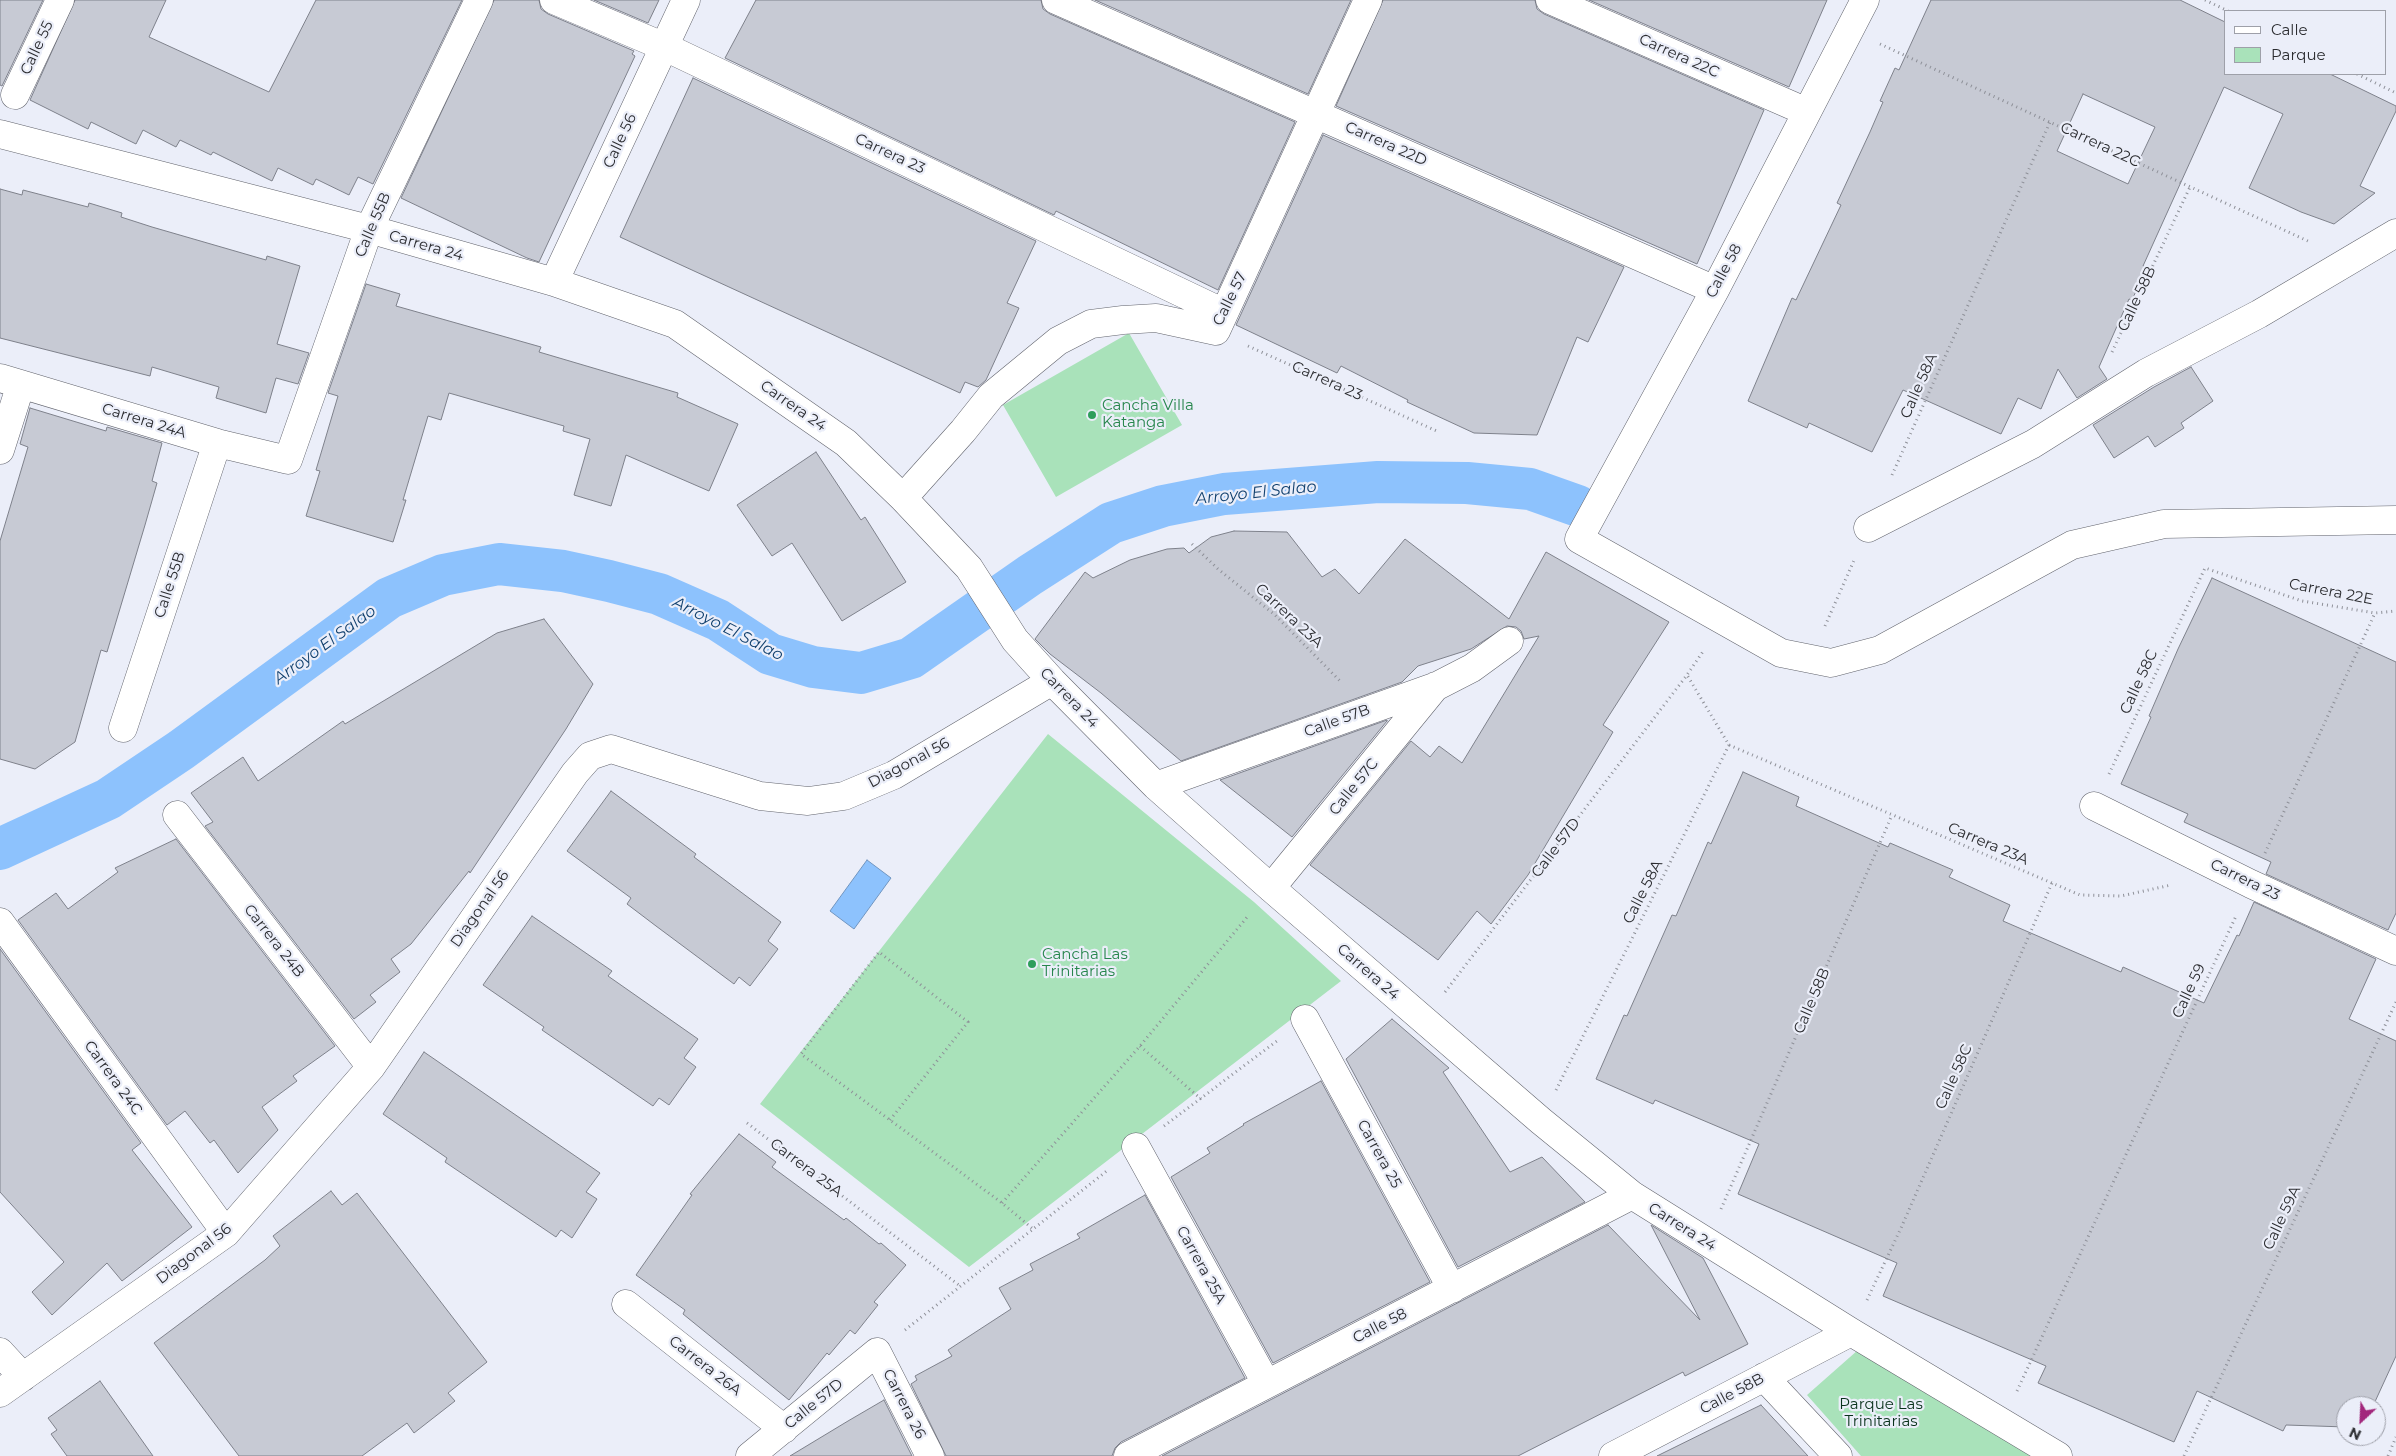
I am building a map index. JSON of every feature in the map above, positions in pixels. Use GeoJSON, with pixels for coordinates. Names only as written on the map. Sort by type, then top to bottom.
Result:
{"type":"FeatureCollection","features":[{"type":"Feature","properties":{"kind":"street","name":"Calle 55"},"geometry":{"type":"LineString","coordinates":[[15,95],[60,0]]}},
{"type":"Feature","properties":{"kind":"street","name":"Calle 55B"},"geometry":{"type":"LineString","coordinates":[[288,460],[369,229],[479,0]]}},
{"type":"Feature","properties":{"kind":"street","name":"Carrera 23"},"geometry":{"type":"LineString","coordinates":[[554,0],[665,47],[1220,322]]}},
{"type":"Feature","properties":{"kind":"street","name":"Calle 56"},"geometry":{"type":"LineString","coordinates":[[554,282],[686,0]]}},
{"type":"Feature","properties":{"kind":"street","name":"Carrera 22D"},"geometry":{"type":"LineString","coordinates":[[1056,0],[1317,113],[1714,290]]}},
{"type":"Feature","properties":{"kind":"street","name":"Calle 57"},"geometry":{"type":"LineString","coordinates":[[903,498],[963,431],[991,396],[1058,341],[1091,324],[1124,320],[1156,318],[1220,322],[1368,0]]}},
{"type":"Feature","properties":{"kind":"street","name":"Carrera 22C"},"geometry":{"type":"LineString","coordinates":[[1550,0],[1807,112]]}},
{"type":"Feature","properties":{"kind":"street","name":"Calle 58"},"geometry":{"type":"LineString","coordinates":[[1810,659],[1781,653],[1579,539],[1714,290],[1865,0]]}},
{"type":"Feature","properties":{"kind":"street","name":"Carrera 24"},"geometry":{"type":"LineString","coordinates":[[0,134],[369,229],[554,282],[675,324],[846,443],[903,498],[968,568],[1015,640],[1052,682],[1156,786],[1541,1121],[1632,1195],[1851,1332],[2058,1456]]}},
{"type":"Feature","properties":{"kind":"street"},"geometry":{"type":"LineString","coordinates":[[1868,528],[2033,444],[2146,373],[2259,314],[2396,232]]}},
{"type":"Feature","properties":{"kind":"street"},"geometry":{"type":"LineString","coordinates":[[0,450],[11,381]]}},
{"type":"Feature","properties":{"kind":"street","name":"Carrera 24A"},"geometry":{"type":"LineString","coordinates":[[11,381],[218,443],[288,460]]}},
{"type":"Feature","properties":{"kind":"street","name":"Calle 55B"},"geometry":{"type":"LineString","coordinates":[[123,728],[218,443]]}},
{"type":"Feature","properties":{"kind":"street"},"geometry":{"type":"LineString","coordinates":[[1810,659],[1831,663],[1880,650],[2064,550],[2081,543],[2164,524],[2396,520]]}},
{"type":"Feature","properties":{"kind":"street","name":"Calle 57B"},"geometry":{"type":"LineString","coordinates":[[1156,786],[1437,686],[1472,668],[1509,641]]}},
{"type":"Feature","properties":{"kind":"street","name":"Diagonal 56"},"geometry":{"type":"LineString","coordinates":[[0,1393],[226,1233],[371,1067],[574,773],[590,756],[611,749],[760,796],[808,801],[844,796],[894,775],[1052,682]]}},
{"type":"Feature","properties":{"kind":"street","name":"Calle 57C"},"geometry":{"type":"LineString","coordinates":[[1271,888],[1437,686]]}},
{"type":"Feature","properties":{"kind":"street","name":"Carrera 23"},"geometry":{"type":"LineString","coordinates":[[2094,806],[2251,884],[2396,951]]}},
{"type":"Feature","properties":{"kind":"street","name":"Carrera 24B"},"geometry":{"type":"LineString","coordinates":[[176,815],[371,1067]]}},
{"type":"Feature","properties":{"kind":"street","name":"Carrera 24C"},"geometry":{"type":"LineString","coordinates":[[0,922],[226,1233]]}},
{"type":"Feature","properties":{"kind":"street","name":"Carrera 25"},"geometry":{"type":"LineString","coordinates":[[1305,1019],[1452,1289]]}},
{"type":"Feature","properties":{"kind":"street","name":"Carrera 25A"},"geometry":{"type":"LineString","coordinates":[[1136,1147],[1266,1383]]}},
{"type":"Feature","properties":{"kind":"street","name":"Calle 58"},"geometry":{"type":"LineString","coordinates":[[1128,1456],[1632,1195]]}},
{"type":"Feature","properties":{"kind":"street","name":"Carrera 26A"},"geometry":{"type":"LineString","coordinates":[[626,1304],[784,1428]]}},
{"type":"Feature","properties":{"kind":"street","name":"Calle 58B"},"geometry":{"type":"LineString","coordinates":[[1613,1456],[1851,1332]]}},
{"type":"Feature","properties":{"kind":"street"},"geometry":{"type":"LineString","coordinates":[[0,1352],[23,1377]]}},
{"type":"Feature","properties":{"kind":"street","name":"Calle 57D"},"geometry":{"type":"LineString","coordinates":[[750,1456],[877,1352]]}},
{"type":"Feature","properties":{"kind":"street","name":"Carrera 26"},"geometry":{"type":"LineString","coordinates":[[877,1352],[930,1456]]}},
{"type":"Feature","properties":{"kind":"street"},"geometry":{"type":"LineString","coordinates":[[1764,1377],[1838,1456]]}},
{"type":"Feature","properties":{"kind":"path"},"geometry":{"type":"LineString","coordinates":[[2205,0],[2226,10]]}},
{"type":"Feature","properties":{"kind":"path","name":"Carrera 22C"},"geometry":{"type":"LineString","coordinates":[[1850,30],[2349,260]]}},
{"type":"Feature","properties":{"kind":"path"},"geometry":{"type":"LineString","coordinates":[[2359,75],[2396,93]]}},
{"type":"Feature","properties":{"kind":"path","name":"Calle 58A"},"geometry":{"type":"LineString","coordinates":[[1810,659],[2050,122]]}},
{"type":"Feature","properties":{"kind":"path","name":"Calle 58B"},"geometry":{"type":"LineString","coordinates":[[2109,358],[2190,187]]}},
{"type":"Feature","properties":{"kind":"path","name":"Carrera 23"},"geometry":{"type":"LineString","coordinates":[[1220,322],[1439,432]]}},
{"type":"Feature","properties":{"kind":"path","name":"Carrera 23A"},"geometry":{"type":"LineString","coordinates":[[1192,544],[1218,569],[1275,615],[1346,688],[1362,712]]}},
{"type":"Feature","properties":{"kind":"path","name":"Carrera 22E"},"geometry":{"type":"LineString","coordinates":[[2205,568],[2302,601],[2375,613],[2396,611]]}},
{"type":"Feature","properties":{"kind":"path","name":"Calle 58C"},"geometry":{"type":"LineString","coordinates":[[2094,806],[2205,568]]}},
{"type":"Feature","properties":{"kind":"path","name":"Calle 59"},"geometry":{"type":"LineString","coordinates":[[2023,1378],[2375,613]]}},
{"type":"Feature","properties":{"kind":"path","name":"Calle 57D"},"geometry":{"type":"LineString","coordinates":[[1424,1020],[1688,675],[1729,745]]}},
{"type":"Feature","properties":{"kind":"path","name":"Calle 58A"},"geometry":{"type":"LineString","coordinates":[[1541,1121],[1729,745]]}},
{"type":"Feature","properties":{"kind":"path","name":"Carrera 23A"},"geometry":{"type":"LineString","coordinates":[[1729,745],[2080,895],[2121,896],[2174,884]]}},
{"type":"Feature","properties":{"kind":"path","name":"Calle 58B"},"geometry":{"type":"LineString","coordinates":[[1732,1186],[1892,815]]}},
{"type":"Feature","properties":{"kind":"path","name":"Calle 58C"},"geometry":{"type":"LineString","coordinates":[[1876,1280],[2052,883]]}},
{"type":"Feature","properties":{"kind":"path"},"geometry":{"type":"LineString","coordinates":[[1002,1204],[1140,1046],[1271,888]]}},
{"type":"Feature","properties":{"kind":"path"},"geometry":{"type":"LineString","coordinates":[[890,1120],[968,1022],[879,952],[801,1054],[1034,1229]]}},
{"type":"Feature","properties":{"kind":"path","name":"Calle 59A"},"geometry":{"type":"LineString","coordinates":[[2184,1456],[2396,1002]]}},
{"type":"Feature","properties":{"kind":"path"},"geometry":{"type":"LineString","coordinates":[[1140,1046],[1200,1098]]}},
{"type":"Feature","properties":{"kind":"path","name":"Carrera 25A"},"geometry":{"type":"LineString","coordinates":[[746,1123],[960,1286]]}},
{"type":"Feature","properties":{"kind":"path"},"geometry":{"type":"LineString","coordinates":[[2388,1456],[2396,1437]]}},
{"type":"Feature","properties":{"kind":"green space","name":"Cancha Villa Katanga"},"geometry":{"type":"Polygon","coordinates":[[[1129,333],[1182,425],[1056,497],[1003,405],[1129,333]]]}},
{"type":"Feature","properties":{"kind":"green space"},"geometry":{"type":"Polygon","coordinates":[[[1048,734],[1254,902],[1341,981],[969,1267],[760,1104],[1048,734]]]}},
{"type":"Feature","properties":{"kind":"green space","name":"Parque Las Trinitarias"},"geometry":{"type":"Polygon","coordinates":[[[1858,1350],[2034,1456],[1861,1456],[1807,1395],[1858,1350]]]}},
{"type":"Feature","properties":{"kind":"water"},"geometry":{"type":"Polygon","coordinates":[[[867,860],[891,878],[854,929],[830,911],[867,860]]]}},
{"type":"Feature","properties":{"kind":"building"},"geometry":{"type":"Polygon","coordinates":[[[0,0],[43,0],[2,86],[0,85],[0,0]]]}},
{"type":"Feature","properties":{"kind":"building"},"geometry":{"type":"Polygon","coordinates":[[[75,0],[166,0],[149,37],[269,92],[316,0],[462,0],[373,184],[358,177],[349,195],[316,179],[313,185],[278,168],[272,181],[213,152],[211,155],[180,140],[176,147],[143,130],[136,144],[91,122],[88,129],[30,100],[75,0]]]}},
{"type":"Feature","properties":{"kind":"building"},"geometry":{"type":"Polygon","coordinates":[[[494,0],[539,0],[541,9],[548,14],[634,51],[632,54],[635,56],[539,262],[401,198],[494,0]]]}},
{"type":"Feature","properties":{"kind":"building"},"geometry":{"type":"Polygon","coordinates":[[[594,0],[659,0],[648,23],[594,0]]]}},
{"type":"Feature","properties":{"kind":"building"},"geometry":{"type":"Polygon","coordinates":[[[756,0],[1041,0],[1043,9],[1050,14],[1295,122],[1218,290],[1056,211],[1054,215],[725,58],[756,0]]]}},
{"type":"Feature","properties":{"kind":"building"},"geometry":{"type":"Polygon","coordinates":[[[1095,0],[1351,0],[1308,94],[1095,0]]]}},
{"type":"Feature","properties":{"kind":"building"},"geometry":{"type":"Polygon","coordinates":[[[1383,0],[1535,0],[1537,9],[1544,14],[1764,110],[1697,264],[1336,106],[1383,0]]]}},
{"type":"Feature","properties":{"kind":"building"},"geometry":{"type":"Polygon","coordinates":[[[1589,0],[1827,0],[1789,87],[1589,0]]]}},
{"type":"Feature","properties":{"kind":"building"},"geometry":{"type":"Polygon","coordinates":[[[1931,0],[2180,0],[2224,22],[2224,75],[2332,75],[2396,106],[2396,111],[2360,186],[2375,193],[2334,224],[2301,212],[2249,188],[2283,114],[2224,87],[2143,266],[2147,267],[2132,300],[2129,299],[2099,367],[2107,379],[2077,398],[2058,369],[2041,409],[2018,398],[2001,434],[1903,390],[1872,452],[1809,423],[1807,428],[1748,401],[1792,298],[1796,300],[1841,205],[1837,203],[1883,102],[1880,101],[1895,68],[1899,70],[1931,0]],[[2083,94],[2057,151],[2128,184],[2155,127],[2083,94]]]}},
{"type":"Feature","properties":{"kind":"building"},"geometry":{"type":"Polygon","coordinates":[[[693,78],[1036,241],[1007,303],[1019,308],[986,380],[978,387],[965,382],[960,393],[620,237],[693,78]]]}},
{"type":"Feature","properties":{"kind":"building"},"geometry":{"type":"Polygon","coordinates":[[[1323,135],[1624,267],[1588,342],[1577,337],[1537,435],[1474,433],[1407,402],[1408,400],[1341,366],[1337,373],[1236,325],[1323,135]]]}},
{"type":"Feature","properties":{"kind":"building"},"geometry":{"type":"Polygon","coordinates":[[[0,189],[22,195],[23,190],[88,207],[89,203],[122,213],[121,217],[152,227],[266,260],[267,256],[300,266],[277,344],[309,353],[298,384],[276,378],[266,413],[216,398],[219,387],[152,367],[150,376],[0,338],[0,189]]]}},
{"type":"Feature","properties":{"kind":"building"},"geometry":{"type":"Polygon","coordinates":[[[366,284],[400,294],[396,306],[541,347],[539,352],[678,393],[677,397],[738,424],[709,491],[626,455],[611,506],[574,495],[590,439],[563,431],[564,426],[449,393],[441,420],[428,416],[403,500],[406,500],[393,542],[306,516],[320,471],[316,470],[338,396],[328,393],[366,284]]]}},
{"type":"Feature","properties":{"kind":"building"},"geometry":{"type":"Polygon","coordinates":[[[2191,367],[2213,401],[2181,423],[2184,428],[2155,447],[2148,436],[2114,458],[2093,425],[2154,387],[2191,367]]]}},
{"type":"Feature","properties":{"kind":"building"},"geometry":{"type":"Polygon","coordinates":[[[30,408],[106,431],[107,427],[162,443],[152,481],[157,483],[145,525],[107,652],[101,650],[75,742],[35,769],[0,759],[0,541],[28,447],[20,444],[30,408]]]}},
{"type":"Feature","properties":{"kind":"building"},"geometry":{"type":"Polygon","coordinates":[[[816,452],[861,520],[865,517],[906,582],[842,621],[792,543],[772,556],[737,505],[816,452]]]}},
{"type":"Feature","properties":{"kind":"building"},"geometry":{"type":"Polygon","coordinates":[[[1234,531],[1287,532],[1322,577],[1335,569],[1359,594],[1405,539],[1509,619],[1546,552],[1669,622],[1603,725],[1613,732],[1528,875],[1491,924],[1477,911],[1438,960],[1310,865],[1411,741],[1430,757],[1439,746],[1462,763],[1539,636],[1524,639],[1521,631],[1516,627],[1507,626],[1471,649],[1418,666],[1402,682],[1181,761],[1101,693],[1050,654],[1035,639],[1085,572],[1093,578],[1130,560],[1167,549],[1184,548],[1189,553],[1211,537],[1234,531]]]}},
{"type":"Feature","properties":{"kind":"building"},"geometry":{"type":"Polygon","coordinates":[[[2212,578],[2396,662],[2396,913],[2388,930],[2266,874],[2271,862],[2184,822],[2188,814],[2121,784],[2151,717],[2149,716],[2178,649],[2212,578]]]}},
{"type":"Feature","properties":{"kind":"building"},"geometry":{"type":"Polygon","coordinates":[[[544,619],[593,684],[566,729],[470,873],[469,871],[411,944],[391,959],[400,972],[370,995],[376,1002],[354,1019],[205,826],[213,822],[191,793],[243,757],[258,781],[343,721],[345,724],[497,633],[544,619]]]}},
{"type":"Feature","properties":{"kind":"building"},"geometry":{"type":"Polygon","coordinates":[[[1387,720],[1292,837],[1220,780],[1387,720]]]}},
{"type":"Feature","properties":{"kind":"building"},"geometry":{"type":"Polygon","coordinates":[[[1743,772],[1799,797],[1796,806],[1888,847],[1890,843],[1953,870],[1949,877],[2010,905],[2003,921],[2121,972],[2123,967],[2204,1003],[2237,935],[2239,936],[2254,902],[2376,959],[2349,1019],[2396,1041],[2396,1356],[2378,1396],[2336,1396],[2336,1427],[2286,1425],[2283,1431],[2197,1391],[2174,1442],[2038,1383],[2046,1366],[1883,1296],[1897,1263],[1738,1194],[1759,1144],[1655,1100],[1653,1104],[1596,1079],[1624,1015],[1627,1016],[1672,915],[1676,916],[1708,842],[1711,844],[1743,772]]]}},
{"type":"Feature","properties":{"kind":"building"},"geometry":{"type":"Polygon","coordinates":[[[611,791],[696,854],[694,857],[781,922],[768,941],[778,949],[750,986],[739,977],[734,984],[627,904],[631,898],[567,851],[611,791]]]}},
{"type":"Feature","properties":{"kind":"building"},"geometry":{"type":"Polygon","coordinates":[[[176,839],[335,1046],[293,1076],[297,1081],[262,1107],[278,1130],[238,1173],[214,1140],[210,1143],[185,1111],[167,1125],[18,920],[56,893],[68,909],[118,872],[115,868],[176,839]]]}},
{"type":"Feature","properties":{"kind":"building"},"geometry":{"type":"Polygon","coordinates":[[[532,916],[612,971],[608,976],[698,1039],[684,1058],[696,1067],[669,1105],[659,1098],[653,1106],[542,1030],[544,1027],[483,985],[532,916]]]}},
{"type":"Feature","properties":{"kind":"building"},"geometry":{"type":"Polygon","coordinates":[[[0,949],[141,1143],[132,1150],[192,1227],[122,1281],[107,1263],[52,1315],[32,1292],[64,1262],[0,1192],[0,949]]]}},
{"type":"Feature","properties":{"kind":"building"},"geometry":{"type":"Polygon","coordinates":[[[1392,1019],[1449,1068],[1443,1072],[1510,1172],[1542,1157],[1585,1202],[1458,1267],[1346,1059],[1392,1019]]]}},
{"type":"Feature","properties":{"kind":"building"},"geometry":{"type":"Polygon","coordinates":[[[424,1052],[600,1173],[586,1192],[597,1199],[572,1238],[561,1230],[556,1237],[445,1162],[447,1158],[383,1114],[424,1052]]]}},
{"type":"Feature","properties":{"kind":"building"},"geometry":{"type":"Polygon","coordinates":[[[1321,1081],[1430,1282],[1273,1363],[1171,1177],[1210,1153],[1207,1148],[1243,1124],[1321,1081]]]}},
{"type":"Feature","properties":{"kind":"building"},"geometry":{"type":"Polygon","coordinates":[[[739,1134],[776,1162],[772,1167],[844,1220],[846,1218],[879,1244],[881,1243],[906,1265],[874,1302],[878,1305],[855,1334],[850,1330],[829,1355],[827,1353],[789,1400],[683,1314],[685,1310],[636,1275],[692,1195],[690,1194],[739,1134]]]}},
{"type":"Feature","properties":{"kind":"building"},"geometry":{"type":"Polygon","coordinates":[[[331,1191],[342,1205],[357,1193],[487,1362],[448,1393],[455,1401],[414,1433],[407,1423],[362,1456],[239,1456],[154,1343],[265,1260],[280,1246],[273,1236],[331,1191]]]}},
{"type":"Feature","properties":{"kind":"building"},"geometry":{"type":"Polygon","coordinates":[[[1145,1195],[1245,1378],[1121,1442],[1115,1448],[1112,1456],[946,1456],[911,1384],[917,1380],[915,1376],[952,1356],[948,1350],[1011,1309],[999,1288],[1033,1270],[1030,1264],[1080,1238],[1077,1234],[1145,1195]]]}},
{"type":"Feature","properties":{"kind":"building"},"geometry":{"type":"Polygon","coordinates":[[[1608,1225],[1700,1320],[1651,1225],[1703,1258],[1748,1344],[1685,1376],[1683,1372],[1518,1456],[1162,1456],[1608,1225]]]}},
{"type":"Feature","properties":{"kind":"building"},"geometry":{"type":"Polygon","coordinates":[[[100,1381],[153,1456],[67,1456],[51,1434],[57,1430],[48,1418],[100,1381]]]}},
{"type":"Feature","properties":{"kind":"building"},"geometry":{"type":"Polygon","coordinates":[[[884,1400],[912,1456],[790,1456],[848,1421],[884,1400]]]}},
{"type":"Feature","properties":{"kind":"building"},"geometry":{"type":"Polygon","coordinates":[[[1761,1405],[1808,1456],[1657,1456],[1726,1422],[1761,1405]]]}},
{"type":"Feature","properties":{"kind":"waterway","name":"Arroyo El Salao"},"geometry":{"type":"LineString","coordinates":[[0,849],[108,799],[181,750],[389,598],[443,575],[499,564],[563,571],[609,581],[659,594],[718,620],[770,654],[813,667],[861,673],[911,658],[1030,575],[1111,523],[1163,506],[1224,494],[1378,482],[1467,483],[1530,489],[1578,506]]}},
{"type":"Feature","properties":{"kind":"place","name":"Cancha Villa Katanga"},"geometry":{"type":"Point","coordinates":[1092,415]}},
{"type":"Feature","properties":{"kind":"place","name":"Cancha Las Trinitarias"},"geometry":{"type":"Point","coordinates":[1032,964]}}]}
